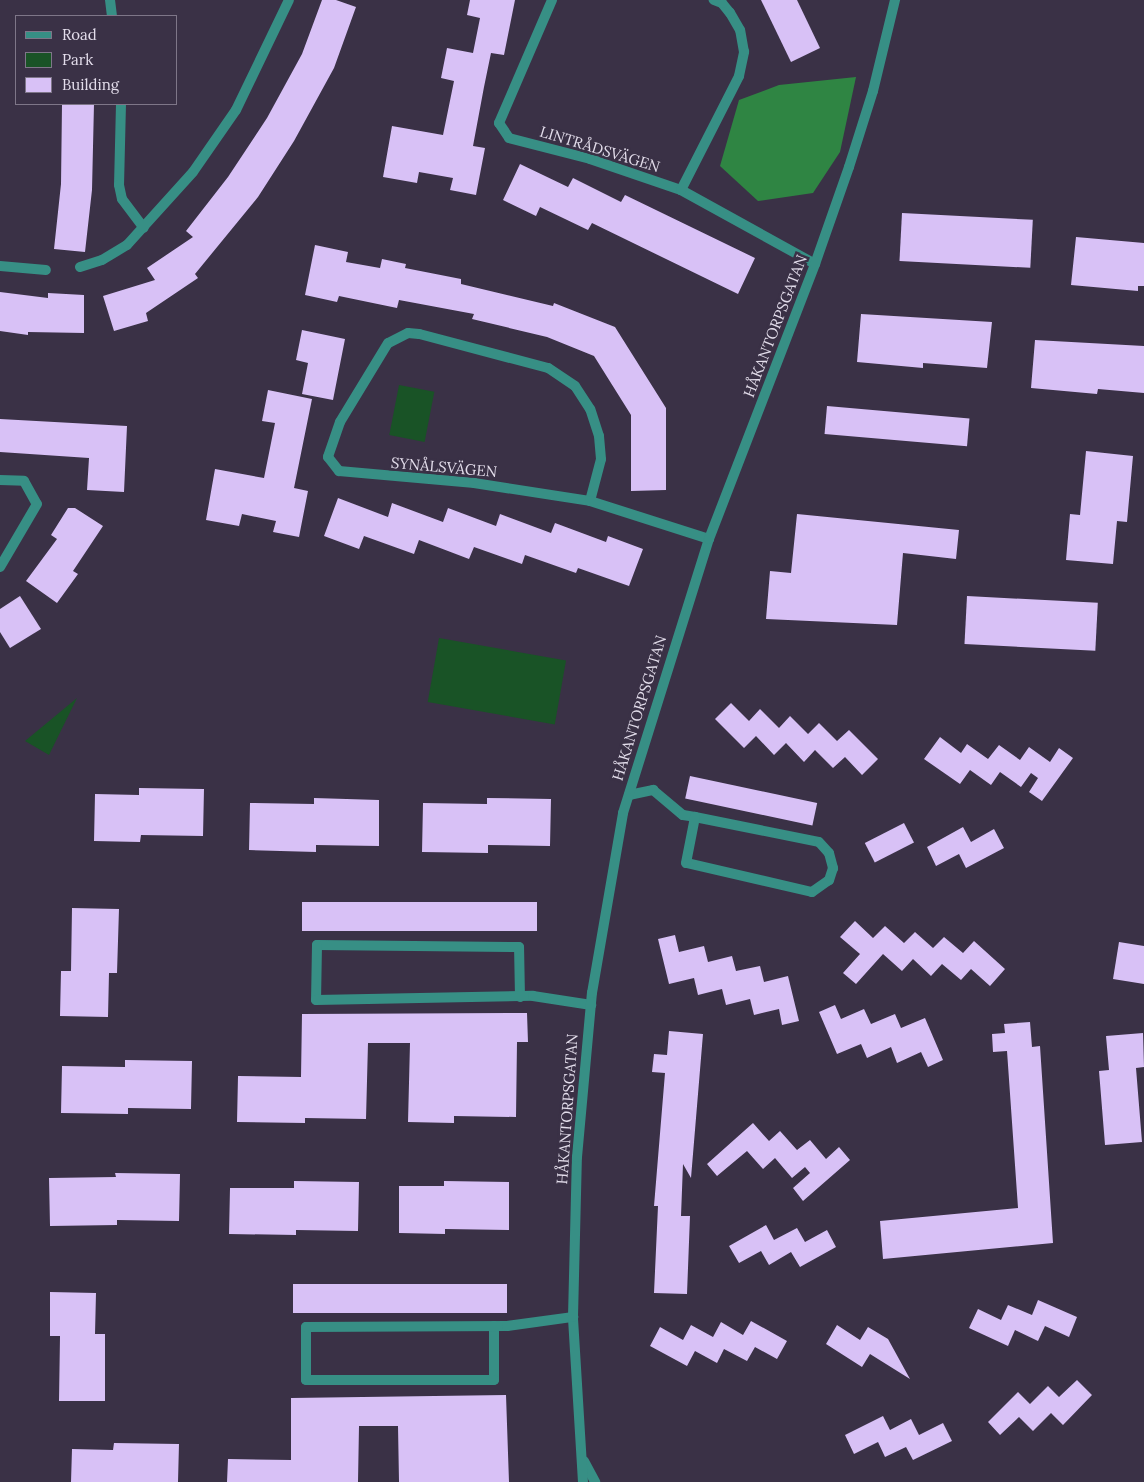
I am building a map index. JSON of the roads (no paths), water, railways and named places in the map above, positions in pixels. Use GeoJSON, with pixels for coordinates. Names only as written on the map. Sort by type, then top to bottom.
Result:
{"type":"FeatureCollection","features":[{"type":"Feature","properties":{"kind":"street"},"geometry":{"type":"LineString","coordinates":[[110,0],[112,15]]}},
{"type":"Feature","properties":{"kind":"street"},"geometry":{"type":"LineString","coordinates":[[80,267],[116,252],[144,228],[194,172],[236,110],[289,0]]}},
{"type":"Feature","properties":{"kind":"street","name":"LINTRÅDSVÄGEN"},"geometry":{"type":"LineString","coordinates":[[552,0],[499,123],[509,138],[590,159],[681,190],[815,264]]}},
{"type":"Feature","properties":{"kind":"street"},"geometry":{"type":"LineString","coordinates":[[681,190],[739,76],[744,52],[740,30],[730,13],[722,4],[714,0]]}},
{"type":"Feature","properties":{"kind":"street","name":"HÅKANTORPSGATAN"},"geometry":{"type":"LineString","coordinates":[[583,1482],[573,1317],[577,1157],[591,1005],[629,796],[709,538],[815,264],[870,100],[895,0]]}},
{"type":"Feature","properties":{"kind":"street"},"geometry":{"type":"LineString","coordinates":[[121,105],[121,192],[129,210],[144,228]]}},
{"type":"Feature","properties":{"kind":"street"},"geometry":{"type":"LineString","coordinates":[[0,266],[46,270]]}},
{"type":"Feature","properties":{"kind":"street","name":"SYNÅLSVÄGEN"},"geometry":{"type":"LineString","coordinates":[[590,501],[600,459],[599,436],[590,409],[575,386],[548,368],[408,333],[388,343],[340,422],[328,456],[339,471],[474,483],[590,501],[709,538]]}},
{"type":"Feature","properties":{"kind":"street"},"geometry":{"type":"LineString","coordinates":[[0,480],[24,481],[37,504],[0,567]]}},
{"type":"Feature","properties":{"kind":"street"},"geometry":{"type":"LineString","coordinates":[[629,796],[654,790],[674,810],[695,817],[819,842],[828,853],[833,868],[828,880],[812,892],[686,863],[695,817]]}},
{"type":"Feature","properties":{"kind":"street"},"geometry":{"type":"LineString","coordinates":[[520,997],[519,947],[317,945],[316,1000],[520,997],[591,1005]]}},
{"type":"Feature","properties":{"kind":"street"},"geometry":{"type":"LineString","coordinates":[[494,1326],[494,1380],[306,1380],[306,1327],[494,1326],[573,1317]]}},
{"type":"Feature","properties":{"kind":"street","name":"HÅKANTORPSGATAN"},"geometry":{"type":"LineString","coordinates":[[583,1458],[595,1482]]}}]}
